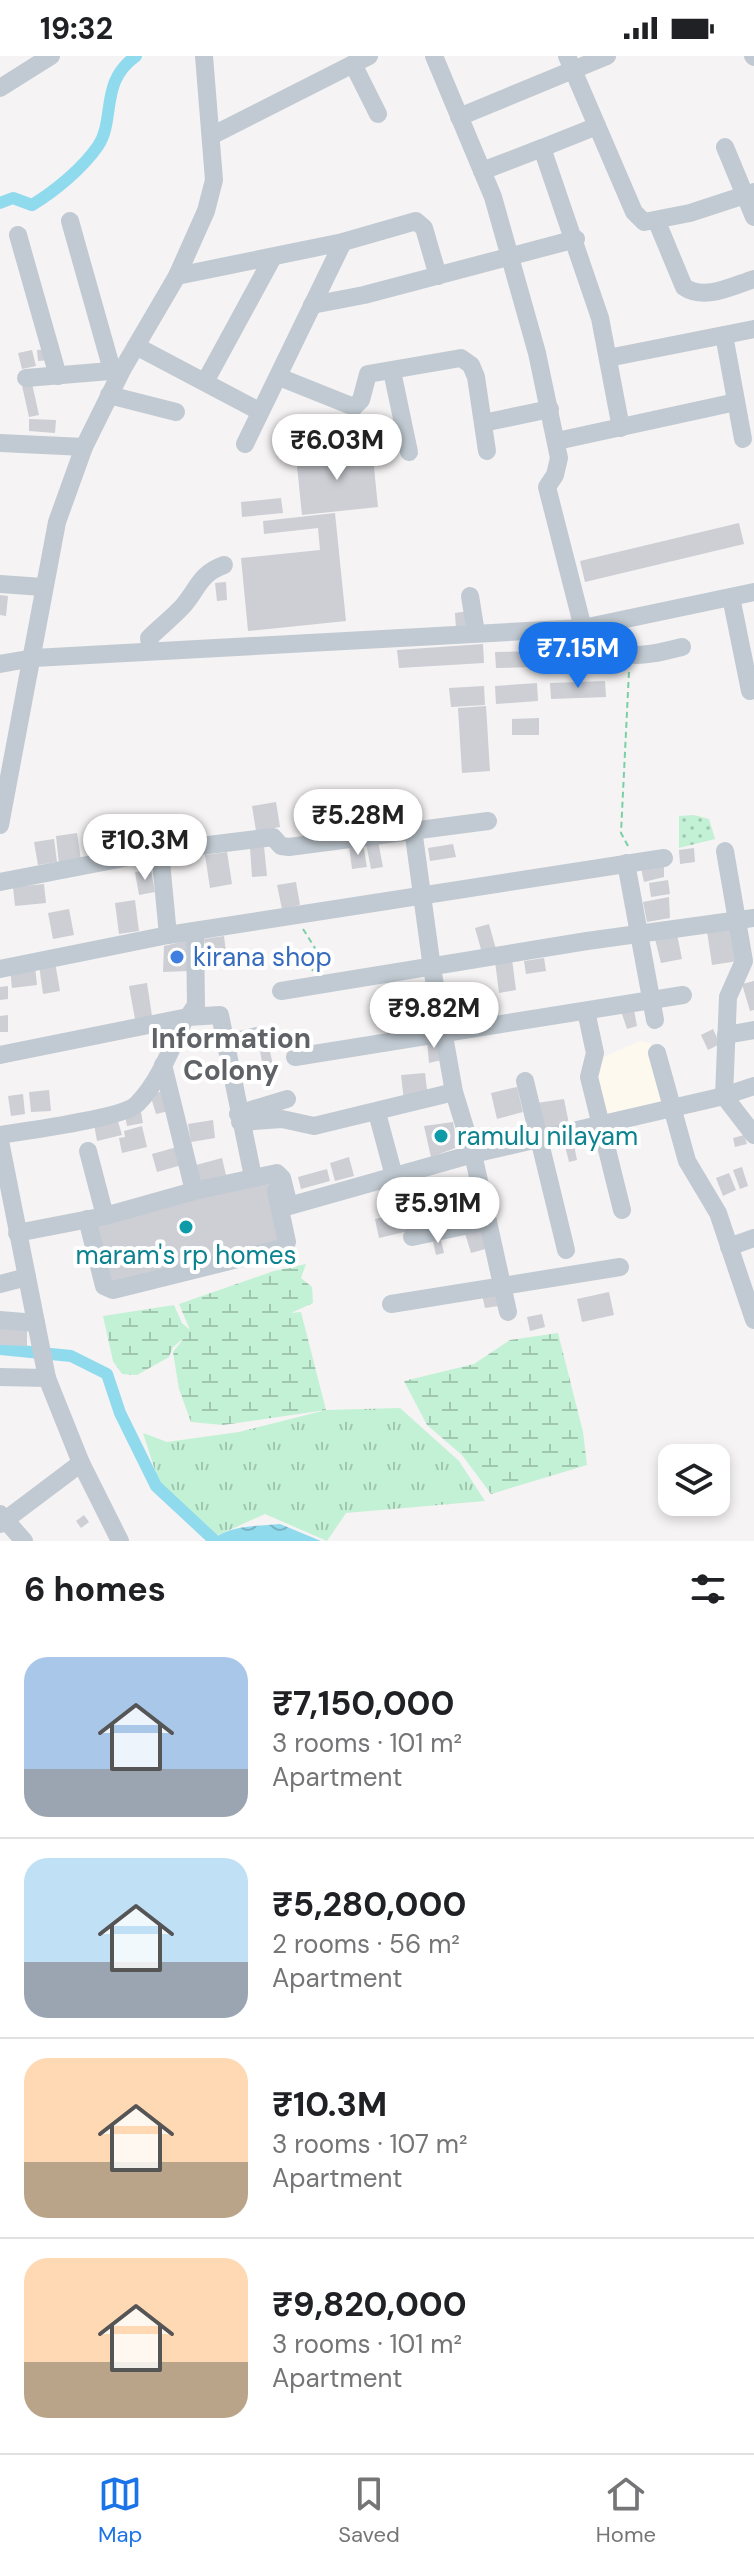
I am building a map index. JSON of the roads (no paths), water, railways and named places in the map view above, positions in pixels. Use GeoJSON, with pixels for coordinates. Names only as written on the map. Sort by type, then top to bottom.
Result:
{"type":"FeatureCollection","features":[{"type":"Feature","properties":{"kind":"street"},"geometry":{"type":"LineString","coordinates":[[0,88],[51,56]]}},
{"type":"Feature","properties":{"kind":"street"},"geometry":{"type":"LineString","coordinates":[[0,825],[34,658],[43,587],[57,522],[84,447],[109,395],[117,370],[136,346],[177,276],[206,211],[214,180],[213,135],[204,56]]}},
{"type":"Feature","properties":{"kind":"street"},"geometry":{"type":"LineString","coordinates":[[434,56],[482,171],[511,256],[557,441],[559,458],[555,475],[547,487],[583,628],[601,643],[629,658],[682,647]]}},
{"type":"Feature","properties":{"kind":"street"},"geometry":{"type":"LineString","coordinates":[[459,117],[570,63],[607,56]]}},
{"type":"Feature","properties":{"kind":"street"},"geometry":{"type":"LineString","coordinates":[[213,135],[361,60],[378,114]]}},
{"type":"Feature","properties":{"kind":"street"},"geometry":{"type":"LineString","coordinates":[[570,63],[634,212],[644,222],[657,222],[748,193]]}},
{"type":"Feature","properties":{"kind":"street"},"geometry":{"type":"LineString","coordinates":[[482,171],[597,126]]}},
{"type":"Feature","properties":{"kind":"street"},"geometry":{"type":"LineString","coordinates":[[725,147],[748,193],[754,217]]}},
{"type":"Feature","properties":{"kind":"street"},"geometry":{"type":"LineString","coordinates":[[542,148],[576,239],[600,318],[621,428]]}},
{"type":"Feature","properties":{"kind":"street"},"geometry":{"type":"LineString","coordinates":[[70,221],[117,370]]}},
{"type":"Feature","properties":{"kind":"street"},"geometry":{"type":"LineString","coordinates":[[177,276],[343,242],[416,221],[421,223],[438,276]]}},
{"type":"Feature","properties":{"kind":"street"},"geometry":{"type":"LineString","coordinates":[[657,222],[684,287],[690,292],[700,294],[754,279]]}},
{"type":"Feature","properties":{"kind":"street"},"geometry":{"type":"LineString","coordinates":[[18,235],[58,376]]}},
{"type":"Feature","properties":{"kind":"street"},"geometry":{"type":"LineString","coordinates":[[312,305],[438,276],[576,239]]}},
{"type":"Feature","properties":{"kind":"street"},"geometry":{"type":"LineString","coordinates":[[245,444],[343,242]]}},
{"type":"Feature","properties":{"kind":"street"},"geometry":{"type":"LineString","coordinates":[[205,382],[273,257]]}},
{"type":"Feature","properties":{"kind":"street"},"geometry":{"type":"LineString","coordinates":[[608,358],[754,329]]}},
{"type":"Feature","properties":{"kind":"street"},"geometry":{"type":"LineString","coordinates":[[724,335],[743,439]]}},
{"type":"Feature","properties":{"kind":"street"},"geometry":{"type":"LineString","coordinates":[[136,346],[259,411]]}},
{"type":"Feature","properties":{"kind":"street"},"geometry":{"type":"LineString","coordinates":[[279,377],[354,407],[361,400],[366,376],[461,358],[471,365],[476,377],[487,451]]}},
{"type":"Feature","properties":{"kind":"street"},"geometry":{"type":"LineString","coordinates":[[26,378],[117,370]]}},
{"type":"Feature","properties":{"kind":"street"},"geometry":{"type":"LineString","coordinates":[[392,371],[409,452]]}},
{"type":"Feature","properties":{"kind":"street"},"geometry":{"type":"LineString","coordinates":[[109,395],[176,412]]}},
{"type":"Feature","properties":{"kind":"street"},"geometry":{"type":"LineString","coordinates":[[557,441],[736,402]]}},
{"type":"Feature","properties":{"kind":"street"},"geometry":{"type":"LineString","coordinates":[[483,423],[550,409]]}},
{"type":"Feature","properties":{"kind":"street"},"geometry":{"type":"LineString","coordinates":[[0,443],[84,447]]}},
{"type":"Feature","properties":{"kind":"street"},"geometry":{"type":"LineString","coordinates":[[151,651],[149,638],[185,604],[193,588],[214,569],[224,565]]}},
{"type":"Feature","properties":{"kind":"street"},"geometry":{"type":"LineString","coordinates":[[0,584],[43,587]]}},
{"type":"Feature","properties":{"kind":"street"},"geometry":{"type":"LineString","coordinates":[[0,664],[34,658],[583,628],[754,592]]}},
{"type":"Feature","properties":{"kind":"street"},"geometry":{"type":"LineString","coordinates":[[470,596],[476,633]]}},
{"type":"Feature","properties":{"kind":"street"},"geometry":{"type":"LineString","coordinates":[[731,597],[750,691]]}},
{"type":"Feature","properties":{"kind":"street"},"geometry":{"type":"LineString","coordinates":[[0,882],[160,851],[273,837],[281,846],[289,847],[488,821]]}},
{"type":"Feature","properties":{"kind":"street"},"geometry":{"type":"LineString","coordinates":[[413,829],[432,968],[446,1033],[454,1092],[473,1154],[508,1312]]}},
{"type":"Feature","properties":{"kind":"street"},"geometry":{"type":"LineString","coordinates":[[160,851],[168,935]]}},
{"type":"Feature","properties":{"kind":"street"},"geometry":{"type":"LineString","coordinates":[[725,851],[747,919],[744,961],[728,997],[724,1096],[754,1135]]}},
{"type":"Feature","properties":{"kind":"street"},"geometry":{"type":"LineString","coordinates":[[0,969],[168,935],[422,898],[664,858]]}},
{"type":"Feature","properties":{"kind":"street"},"geometry":{"type":"LineString","coordinates":[[631,863],[637,935],[655,1020]]}},
{"type":"Feature","properties":{"kind":"street"},"geometry":{"type":"LineString","coordinates":[[281,991],[747,919]]}},
{"type":"Feature","properties":{"kind":"street"},"geometry":{"type":"LineString","coordinates":[[120,1541],[81,1463],[47,1378],[0,1138],[136,1107],[196,1005],[195,931]]}},
{"type":"Feature","properties":{"kind":"street"},"geometry":{"type":"LineString","coordinates":[[295,1057],[683,995]]}},
{"type":"Feature","properties":{"kind":"street"},"geometry":{"type":"LineString","coordinates":[[586,1011],[595,1053],[589,1077],[622,1210]]}},
{"type":"Feature","properties":{"kind":"street"},"geometry":{"type":"LineString","coordinates":[[0,1055],[187,1018],[220,1015],[253,1177]]}},
{"type":"Feature","properties":{"kind":"street"},"geometry":{"type":"LineString","coordinates":[[726,1035],[754,1030]]}},
{"type":"Feature","properties":{"kind":"street"},"geometry":{"type":"LineString","coordinates":[[224,1044],[261,1035]]}},
{"type":"Feature","properties":{"kind":"street"},"geometry":{"type":"LineString","coordinates":[[657,1053],[687,1161],[718,1213],[754,1320]]}},
{"type":"Feature","properties":{"kind":"street"},"geometry":{"type":"LineString","coordinates":[[163,1065],[194,1191]]}},
{"type":"Feature","properties":{"kind":"street"},"geometry":{"type":"LineString","coordinates":[[525,1081],[566,1250]]}},
{"type":"Feature","properties":{"kind":"street"},"geometry":{"type":"LineString","coordinates":[[289,1206],[473,1154],[673,1109],[754,1086]]}},
{"type":"Feature","properties":{"kind":"street"},"geometry":{"type":"LineString","coordinates":[[239,1118],[282,1119],[314,1126],[454,1092]]}},
{"type":"Feature","properties":{"kind":"street"},"geometry":{"type":"LineString","coordinates":[[239,1118],[287,1099]]}},
{"type":"Feature","properties":{"kind":"street"},"geometry":{"type":"LineString","coordinates":[[377,1113],[394,1176]]}},
{"type":"Feature","properties":{"kind":"street"},"geometry":{"type":"LineString","coordinates":[[88,1151],[104,1286],[113,1290],[282,1248],[287,1242],[272,1173]]}},
{"type":"Feature","properties":{"kind":"street"},"geometry":{"type":"LineString","coordinates":[[17,1233],[96,1218],[272,1173],[282,1178],[298,1248]]}},
{"type":"Feature","properties":{"kind":"street"},"geometry":{"type":"LineString","coordinates":[[412,1237],[488,1221]]}},
{"type":"Feature","properties":{"kind":"street"},"geometry":{"type":"LineString","coordinates":[[729,1247],[754,1238]]}},
{"type":"Feature","properties":{"kind":"street"},"geometry":{"type":"LineString","coordinates":[[391,1304],[620,1267]]}},
{"type":"Feature","properties":{"kind":"street"},"geometry":{"type":"LineString","coordinates":[[0,1269],[26,1272]]}},
{"type":"Feature","properties":{"kind":"street"},"geometry":{"type":"LineString","coordinates":[[0,1284],[26,1272]]}},
{"type":"Feature","properties":{"kind":"street"},"geometry":{"type":"LineString","coordinates":[[0,1320],[19,1324],[36,1323]]}},
{"type":"Feature","properties":{"kind":"street"},"geometry":{"type":"LineString","coordinates":[[0,1377],[47,1378]]}},
{"type":"Feature","properties":{"kind":"street"},"geometry":{"type":"LineString","coordinates":[[24,1541],[2,1519],[81,1463]]}},
{"type":"Feature","properties":{"kind":"water"},"geometry":{"type":"Polygon","coordinates":[[[280,1524],[321,1541],[212,1541],[234,1529],[280,1524]]]}},
{"type":"Feature","properties":{"kind":"waterway"},"geometry":{"type":"LineString","coordinates":[[0,203],[13,198],[32,205],[84,163],[103,135],[117,77],[136,56]]}},
{"type":"Feature","properties":{"kind":"waterway"},"geometry":{"type":"LineString","coordinates":[[0,1349],[71,1356],[107,1374],[120,1413],[156,1486],[215,1541]]}},
{"type":"Feature","properties":{"kind":"place","name":"kirana shop"},"geometry":{"type":"Point","coordinates":[177,957]}},
{"type":"Feature","properties":{"kind":"place","name":"ramulu nilayam"},"geometry":{"type":"Point","coordinates":[441,1136]}},
{"type":"Feature","properties":{"kind":"place","name":"maram's rp homes"},"geometry":{"type":"Point","coordinates":[186,1227]}},
{"type":"Feature","properties":{"kind":"district","name":"Information Colony"},"geometry":{"type":"Point","coordinates":[231,1054]}}]}
